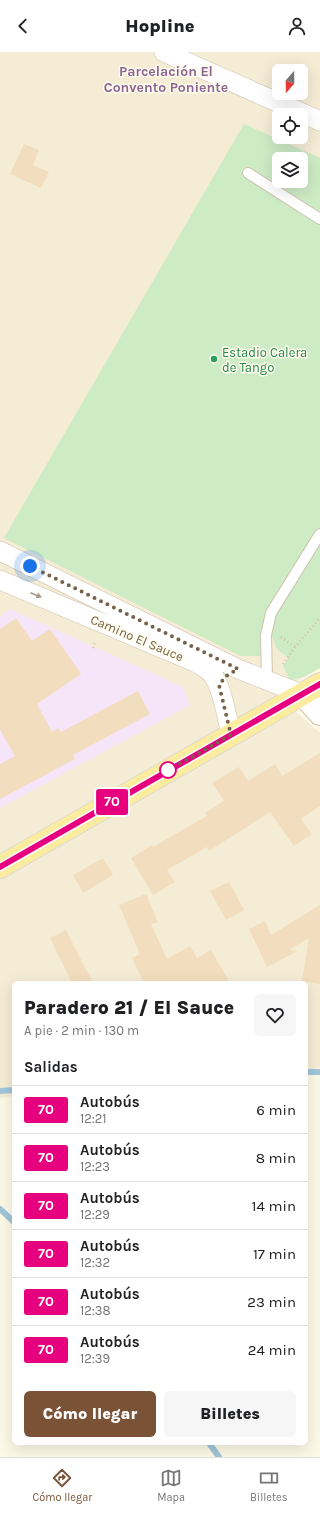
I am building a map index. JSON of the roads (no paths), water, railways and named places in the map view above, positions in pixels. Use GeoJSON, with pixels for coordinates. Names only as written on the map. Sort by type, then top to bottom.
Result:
{"type":"FeatureCollection","features":[{"type":"Feature","properties":{"kind":"main road"},"geometry":{"type":"LineString","coordinates":[[0,867],[311,689]]}},
{"type":"Feature","properties":{"kind":"street"},"geometry":{"type":"LineString","coordinates":[[164,52],[320,121]]}},
{"type":"Feature","properties":{"kind":"street","name":"Camino El Sauce"},"geometry":{"type":"LineString","coordinates":[[0,551],[238,669],[266,680],[311,689]]}},
{"type":"Feature","properties":{"kind":"street","name":"Camino El Sauce"},"geometry":{"type":"LineString","coordinates":[[0,580],[197,663],[207,669],[214,676],[219,685],[231,735]]}},
{"type":"Feature","properties":{"kind":"street"},"geometry":{"type":"LineString","coordinates":[[219,685],[226,676],[238,669]]}},
{"type":"Feature","properties":{"kind":"street"},"geometry":{"type":"LineString","coordinates":[[311,689],[320,714]]}},
{"type":"Feature","properties":{"kind":"lane"},"geometry":{"type":"LineString","coordinates":[[248,173],[320,219]]}},
{"type":"Feature","properties":{"kind":"lane"},"geometry":{"type":"LineString","coordinates":[[266,680],[266,635],[271,613],[320,534]]}},
{"type":"Feature","properties":{"kind":"waterway"},"geometry":{"type":"LineString","coordinates":[[308,1072],[320,1072]]}},
{"type":"Feature","properties":{"kind":"waterway"},"geometry":{"type":"LineString","coordinates":[[0,1091],[12,1090]]}},
{"type":"Feature","properties":{"kind":"waterway"},"geometry":{"type":"LineString","coordinates":[[0,1209],[12,1220]]}},
{"type":"Feature","properties":{"kind":"waterway"},"geometry":{"type":"LineString","coordinates":[[210,1445],[219,1457]]}},
{"type":"Feature","properties":{"kind":"place","name":"Estadio Calera de Tango"},"geometry":{"type":"Point","coordinates":[214,359]}},
{"type":"Feature","properties":{"kind":"district","name":"Parcelación El Convento Poniente"},"geometry":{"type":"Point","coordinates":[166,80]}}]}
